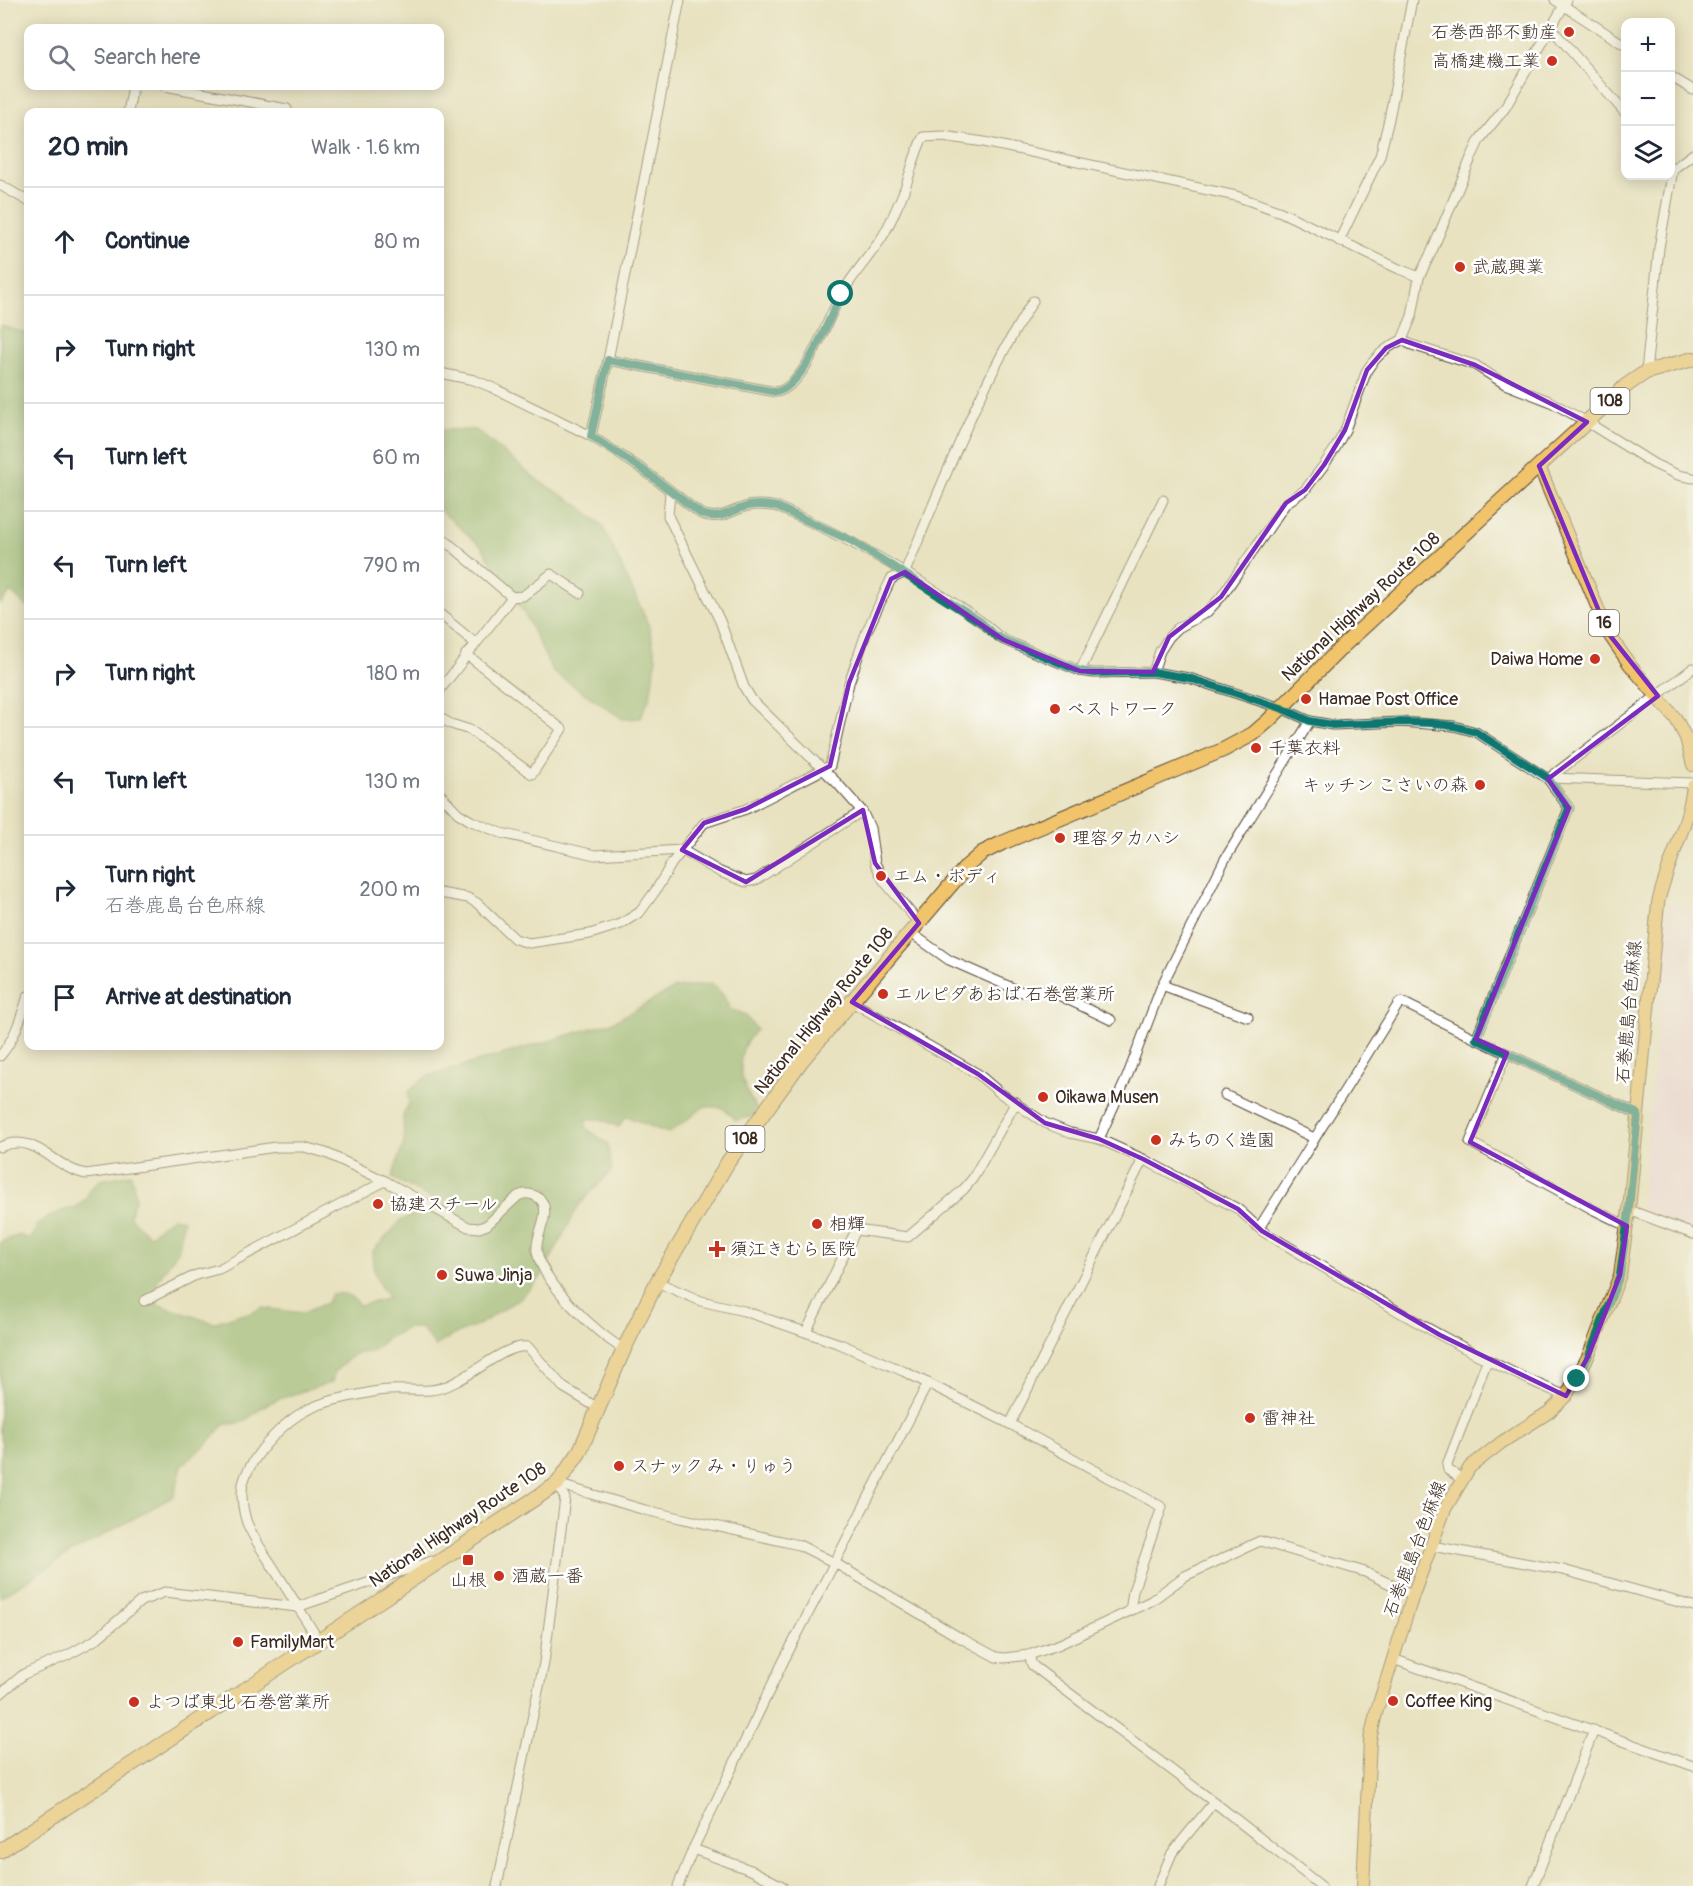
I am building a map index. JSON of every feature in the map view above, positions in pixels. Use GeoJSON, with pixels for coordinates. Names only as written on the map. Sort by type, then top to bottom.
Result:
{"type":"FeatureCollection","features":[{"type":"Feature","properties":{"kind":"highway","name":"National Highway Route 108"},"geometry":{"type":"LineString","coordinates":[[0,1851],[557,1484],[579,1453],[624,1349],[657,1282],[728,1162],[802,1060],[966,866],[982,853],[1002,843],[1238,744],[1253,734],[1345,644],[1627,385],[1646,372],[1693,359]]}},
{"type":"Feature","properties":{"kind":"main road","name":"16"},"geometry":{"type":"LineString","coordinates":[[1539,466],[1608,633],[1630,664],[1676,719],[1689,746],[1693,765]]}},
{"type":"Feature","properties":{"kind":"main road","name":"石巻鹿島台色麻線"},"geometry":{"type":"LineString","coordinates":[[1363,1886],[1370,1740],[1376,1713],[1413,1595],[1445,1509],[1470,1467],[1482,1456],[1532,1424],[1566,1396],[1588,1358],[1620,1275],[1629,1210],[1658,903],[1692,801],[1693,785]]}},
{"type":"Feature","properties":{"kind":"street"},"geometry":{"type":"LineString","coordinates":[[591,436],[680,0]]}},
{"type":"Feature","properties":{"kind":"street"},"geometry":{"type":"LineString","coordinates":[[1339,241],[1380,156],[1412,0]]}},
{"type":"Feature","properties":{"kind":"street"},"geometry":{"type":"LineString","coordinates":[[1153,672],[1160,651],[1168,637],[1178,628],[1207,612],[1221,597],[1286,503],[1305,490],[1336,447],[1371,364],[1386,348],[1402,340],[1412,316],[1419,277],[1480,140],[1505,108],[1551,28],[1561,2],[1621,43]]}},
{"type":"Feature","properties":{"kind":"street"},"geometry":{"type":"LineString","coordinates":[[1551,28],[1621,108]]}},
{"type":"Feature","properties":{"kind":"street"},"geometry":{"type":"LineString","coordinates":[[1675,79],[1693,90]]}},
{"type":"Feature","properties":{"kind":"street"},"geometry":{"type":"LineString","coordinates":[[129,108],[132,90]]}},
{"type":"Feature","properties":{"kind":"street"},"geometry":{"type":"LineString","coordinates":[[186,90],[282,108]]}},
{"type":"Feature","properties":{"kind":"street"},"geometry":{"type":"LineString","coordinates":[[608,360],[776,392],[784,390],[795,380],[820,343],[841,294],[882,238],[903,195],[911,164],[923,137],[943,136],[984,142],[1236,196],[1281,212],[1419,277]]}},
{"type":"Feature","properties":{"kind":"street"},"geometry":{"type":"LineString","coordinates":[[1675,165],[1693,154]]}},
{"type":"Feature","properties":{"kind":"street"},"geometry":{"type":"LineString","coordinates":[[1646,372],[1659,248],[1670,180]]}},
{"type":"Feature","properties":{"kind":"street"},"geometry":{"type":"LineString","coordinates":[[0,185],[24,199]]}},
{"type":"Feature","properties":{"kind":"street"},"geometry":{"type":"LineString","coordinates":[[444,894],[468,898],[477,903],[514,939],[530,943],[590,934],[621,924],[639,912],[656,890],[672,863],[704,823],[746,809],[830,766],[849,683],[866,633],[891,579],[905,572],[967,428],[1020,322],[1033,301]]}},
{"type":"Feature","properties":{"kind":"street"},"geometry":{"type":"LineString","coordinates":[[1402,340],[1475,366],[1505,384],[1549,401],[1654,464],[1678,475],[1693,478]]}},
{"type":"Feature","properties":{"kind":"street"},"geometry":{"type":"LineString","coordinates":[[444,374],[474,380],[491,387],[591,436],[642,469],[701,514],[711,517],[722,516],[749,506],[768,505],[852,541],[905,572],[981,622],[993,634],[1080,671],[1094,673],[1153,672],[1189,678],[1281,708],[1310,721],[1333,725],[1401,722],[1454,726],[1476,732],[1548,778],[1569,808],[1476,1039]]}},
{"type":"Feature","properties":{"kind":"street"},"geometry":{"type":"LineString","coordinates":[[670,492],[668,516],[720,621],[744,687],[752,700],[861,811],[870,828],[875,863],[915,928],[948,960],[1022,992],[1045,990],[1052,992],[1110,1020]]}},
{"type":"Feature","properties":{"kind":"street"},"geometry":{"type":"LineString","coordinates":[[1080,671],[1163,500]]}},
{"type":"Feature","properties":{"kind":"street"},"geometry":{"type":"LineString","coordinates":[[444,539],[512,597]]}},
{"type":"Feature","properties":{"kind":"street"},"geometry":{"type":"LineString","coordinates":[[444,684],[512,597],[522,596],[552,574],[580,593]]}},
{"type":"Feature","properties":{"kind":"street"},"geometry":{"type":"LineString","coordinates":[[444,617],[475,643]]}},
{"type":"Feature","properties":{"kind":"street"},"geometry":{"type":"LineString","coordinates":[[444,720],[470,730],[532,774],[562,729],[466,654]]}},
{"type":"Feature","properties":{"kind":"street"},"geometry":{"type":"LineString","coordinates":[[1548,778],[1693,668]]}},
{"type":"Feature","properties":{"kind":"street"},"geometry":{"type":"LineString","coordinates":[[1099,1139],[1127,1077],[1162,985],[1225,859],[1310,721]]}},
{"type":"Feature","properties":{"kind":"street"},"geometry":{"type":"LineString","coordinates":[[1548,778],[1693,785]]}},
{"type":"Feature","properties":{"kind":"street"},"geometry":{"type":"LineString","coordinates":[[444,798],[458,813],[501,833],[595,855],[682,850],[720,872],[746,882],[756,880],[861,811]]}},
{"type":"Feature","properties":{"kind":"street"},"geometry":{"type":"LineString","coordinates":[[1162,985],[1248,1017]]}},
{"type":"Feature","properties":{"kind":"street"},"geometry":{"type":"LineString","coordinates":[[852,1002],[978,1074],[1000,1093],[1045,1123],[1070,1133],[1099,1139],[1143,1159],[1238,1209],[1259,1228],[1487,1361],[1566,1396]]}},
{"type":"Feature","properties":{"kind":"street"},"geometry":{"type":"LineString","coordinates":[[1259,1228],[1399,1003],[1406,1003],[1476,1039],[1638,1114]]}},
{"type":"Feature","properties":{"kind":"street"},"geometry":{"type":"LineString","coordinates":[[0,1056],[8,1047],[24,1007]]}},
{"type":"Feature","properties":{"kind":"street"},"geometry":{"type":"LineString","coordinates":[[1508,1053],[1470,1142],[1593,1210],[1627,1226]]}},
{"type":"Feature","properties":{"kind":"street"},"geometry":{"type":"LineString","coordinates":[[1225,1095],[1314,1138]]}},
{"type":"Feature","properties":{"kind":"street"},"geometry":{"type":"LineString","coordinates":[[807,1332],[856,1230],[908,1237],[969,1184],[1016,1102]]}},
{"type":"Feature","properties":{"kind":"street"},"geometry":{"type":"LineString","coordinates":[[0,1147],[12,1143],[31,1145],[68,1169],[86,1174],[294,1146],[315,1149],[385,1181],[456,1222],[474,1228],[487,1225],[512,1200],[522,1194],[538,1197],[544,1205],[545,1213],[537,1239],[542,1266],[581,1316],[606,1338],[624,1349]]}},
{"type":"Feature","properties":{"kind":"street"},"geometry":{"type":"LineString","coordinates":[[1010,1424],[1143,1159]]}},
{"type":"Feature","properties":{"kind":"street"},"geometry":{"type":"LineString","coordinates":[[144,1300],[196,1275],[219,1269],[385,1181]]}},
{"type":"Feature","properties":{"kind":"street"},"geometry":{"type":"LineString","coordinates":[[1629,1210],[1693,1234]]}},
{"type":"Feature","properties":{"kind":"street"},"geometry":{"type":"LineString","coordinates":[[657,1282],[701,1301],[744,1311],[840,1344],[928,1383],[1010,1424],[1162,1508],[1133,1591],[1130,1611]]}},
{"type":"Feature","properties":{"kind":"street"},"geometry":{"type":"LineString","coordinates":[[319,1641],[247,1522],[243,1483],[247,1469],[276,1432],[303,1410],[330,1400],[387,1390],[440,1388],[469,1375],[512,1348],[520,1346],[528,1347],[563,1387],[598,1408]]}},
{"type":"Feature","properties":{"kind":"street"},"geometry":{"type":"LineString","coordinates":[[1462,1479],[1448,1470],[1447,1465],[1487,1361]]}},
{"type":"Feature","properties":{"kind":"street"},"geometry":{"type":"LineString","coordinates":[[678,1886],[693,1848],[784,1660],[928,1383]]}},
{"type":"Feature","properties":{"kind":"street"},"geometry":{"type":"LineString","coordinates":[[557,1484],[645,1510],[799,1545],[835,1563],[996,1657],[1029,1655],[1060,1644],[1151,1601],[1185,1576],[1260,1541],[1365,1572],[1413,1595]]}},
{"type":"Feature","properties":{"kind":"street"},"geometry":{"type":"LineString","coordinates":[[496,1886],[548,1637],[566,1498],[557,1484]]}},
{"type":"Feature","properties":{"kind":"street"},"geometry":{"type":"LineString","coordinates":[[1432,1546],[1563,1570],[1693,1606]]}},
{"type":"Feature","properties":{"kind":"street"},"geometry":{"type":"LineString","coordinates":[[0,1694],[24,1674],[68,1655],[95,1640],[141,1601],[165,1592],[297,1607],[448,1556]]}},
{"type":"Feature","properties":{"kind":"street"},"geometry":{"type":"LineString","coordinates":[[1029,1655],[1032,1665],[1321,1886]]}},
{"type":"Feature","properties":{"kind":"street"},"geometry":{"type":"LineString","coordinates":[[1393,1659],[1693,1766]]}},
{"type":"Feature","properties":{"kind":"street"},"geometry":{"type":"LineString","coordinates":[[1533,1886],[1594,1730]]}},
{"type":"Feature","properties":{"kind":"street"},"geometry":{"type":"LineString","coordinates":[[1158,1886],[1172,1852],[1214,1802]]}},
{"type":"Feature","properties":{"kind":"street"},"geometry":{"type":"LineString","coordinates":[[693,1848],[753,1870],[782,1886]]}},
{"type":"Feature","properties":{"kind":"highlighted area"},"geometry":{"type":"Polygon","coordinates":[[[1402,340],[1475,365],[1587,422],[1539,466],[1608,633],[1658,696],[1548,779],[1569,808],[1476,1039],[1507,1053],[1470,1142],[1627,1226],[1620,1275],[1588,1357],[1566,1396],[1440,1335],[1262,1231],[1238,1209],[1143,1159],[1099,1139],[1045,1123],[978,1074],[852,1002],[919,923],[875,863],[863,810],[746,882],[682,850],[704,823],[746,809],[830,766],[849,683],[891,579],[905,572],[1004,640],[1080,671],[1153,672],[1169,637],[1221,597],[1286,503],[1305,490],[1324,465],[1345,430],[1367,370],[1386,348],[1402,340]]]}},
{"type":"Feature","properties":{"kind":"shaded area"},"geometry":{"type":"Polygon","coordinates":[[[1668,901],[1693,910],[1693,1231],[1641,1211],[1668,901]]]}},
{"type":"Feature","properties":{"kind":"green space"},"geometry":{"type":"Polygon","coordinates":[[[0,325],[24,333],[24,604],[11,592],[0,604],[0,325]]]}},
{"type":"Feature","properties":{"kind":"green space"},"geometry":{"type":"Polygon","coordinates":[[[444,430],[476,430],[540,482],[577,504],[602,525],[649,626],[656,658],[650,697],[640,718],[623,719],[553,672],[524,613],[482,547],[444,514],[444,430]]]}},
{"type":"Feature","properties":{"kind":"green space"},"geometry":{"type":"Polygon","coordinates":[[[712,984],[723,995],[730,1009],[745,1015],[756,1029],[744,1046],[741,1057],[741,1072],[745,1087],[756,1108],[751,1117],[736,1120],[723,1108],[705,1106],[669,1133],[625,1117],[619,1127],[601,1119],[586,1119],[586,1128],[608,1144],[612,1170],[579,1205],[541,1277],[520,1298],[477,1326],[453,1335],[435,1346],[421,1328],[406,1328],[386,1339],[371,1352],[356,1353],[334,1372],[332,1382],[267,1404],[240,1423],[225,1424],[207,1444],[182,1465],[174,1496],[69,1554],[0,1597],[0,1456],[2,1444],[0,1437],[0,1242],[19,1235],[31,1239],[38,1223],[59,1212],[76,1207],[86,1199],[90,1190],[100,1180],[131,1174],[136,1197],[129,1216],[149,1236],[172,1217],[183,1220],[179,1249],[157,1281],[156,1304],[213,1323],[249,1314],[262,1308],[303,1313],[327,1303],[331,1294],[348,1295],[360,1306],[389,1298],[376,1277],[372,1252],[402,1220],[426,1210],[431,1198],[392,1178],[404,1143],[403,1116],[409,1103],[408,1092],[426,1077],[613,1022],[675,988],[712,984]]]}},
{"type":"Feature","properties":{"kind":"place","name":"石巻西部不動産"},"geometry":{"type":"Point","coordinates":[1569,32]}},
{"type":"Feature","properties":{"kind":"place","name":"高橋建機工業"},"geometry":{"type":"Point","coordinates":[1552,61]}},
{"type":"Feature","properties":{"kind":"place","name":"武蔵興業"},"geometry":{"type":"Point","coordinates":[1460,267]}},
{"type":"Feature","properties":{"kind":"place","name":"Daiwa Home"},"geometry":{"type":"Point","coordinates":[1595,659]}},
{"type":"Feature","properties":{"kind":"place","name":"Hamae Post Office"},"geometry":{"type":"Point","coordinates":[1306,699]}},
{"type":"Feature","properties":{"kind":"place","name":"ベストワーク"},"geometry":{"type":"Point","coordinates":[1055,709]}},
{"type":"Feature","properties":{"kind":"place","name":"千葉衣料"},"geometry":{"type":"Point","coordinates":[1256,748]}},
{"type":"Feature","properties":{"kind":"place","name":"キッチン こさいの森"},"geometry":{"type":"Point","coordinates":[1480,785]}},
{"type":"Feature","properties":{"kind":"place","name":"理容タカハシ"},"geometry":{"type":"Point","coordinates":[1060,838]}},
{"type":"Feature","properties":{"kind":"place","name":"エム・ボディ"},"geometry":{"type":"Point","coordinates":[881,876]}},
{"type":"Feature","properties":{"kind":"place","name":"エルピダあおば 石巻営業所"},"geometry":{"type":"Point","coordinates":[883,994]}},
{"type":"Feature","properties":{"kind":"place","name":"Oikawa Musen"},"geometry":{"type":"Point","coordinates":[1043,1097]}},
{"type":"Feature","properties":{"kind":"place","name":"みちのく造園"},"geometry":{"type":"Point","coordinates":[1156,1140]}},
{"type":"Feature","properties":{"kind":"place","name":"協建スチール"},"geometry":{"type":"Point","coordinates":[378,1204]}},
{"type":"Feature","properties":{"kind":"place","name":"相輝"},"geometry":{"type":"Point","coordinates":[817,1224]}},
{"type":"Feature","properties":{"kind":"place","name":"須江きむら医院"},"geometry":{"type":"Point","coordinates":[717,1249]}},
{"type":"Feature","properties":{"kind":"place","name":"Suwa Jinja"},"geometry":{"type":"Point","coordinates":[442,1275]}},
{"type":"Feature","properties":{"kind":"place","name":"雷神社"},"geometry":{"type":"Point","coordinates":[1250,1418]}},
{"type":"Feature","properties":{"kind":"place","name":"スナック み・りゅう"},"geometry":{"type":"Point","coordinates":[619,1466]}},
{"type":"Feature","properties":{"kind":"place","name":"山根"},"geometry":{"type":"Point","coordinates":[468,1560]}},
{"type":"Feature","properties":{"kind":"place","name":"酒蔵一番"},"geometry":{"type":"Point","coordinates":[499,1576]}},
{"type":"Feature","properties":{"kind":"place","name":"FamilyMart"},"geometry":{"type":"Point","coordinates":[238,1642]}},
{"type":"Feature","properties":{"kind":"place","name":"Coffee King"},"geometry":{"type":"Point","coordinates":[1393,1701]}},
{"type":"Feature","properties":{"kind":"place","name":"よつば東北 石巻営業所"},"geometry":{"type":"Point","coordinates":[134,1702]}},
{"type":"Feature","properties":{"kind":"route"},"geometry":{"type":"LineString","coordinates":[[841,294],[820,343],[795,380],[784,390],[776,392],[608,360],[591,436],[642,469],[701,514],[711,517],[722,516],[749,506],[777,507],[852,541],[905,572],[981,622],[993,634],[1004,640],[1080,671],[1094,673],[1153,672],[1189,678],[1281,708],[1310,721],[1333,725],[1431,723],[1476,732],[1548,778],[1569,808],[1476,1039],[1638,1114],[1620,1275],[1588,1358],[1577,1379]]}}]}
